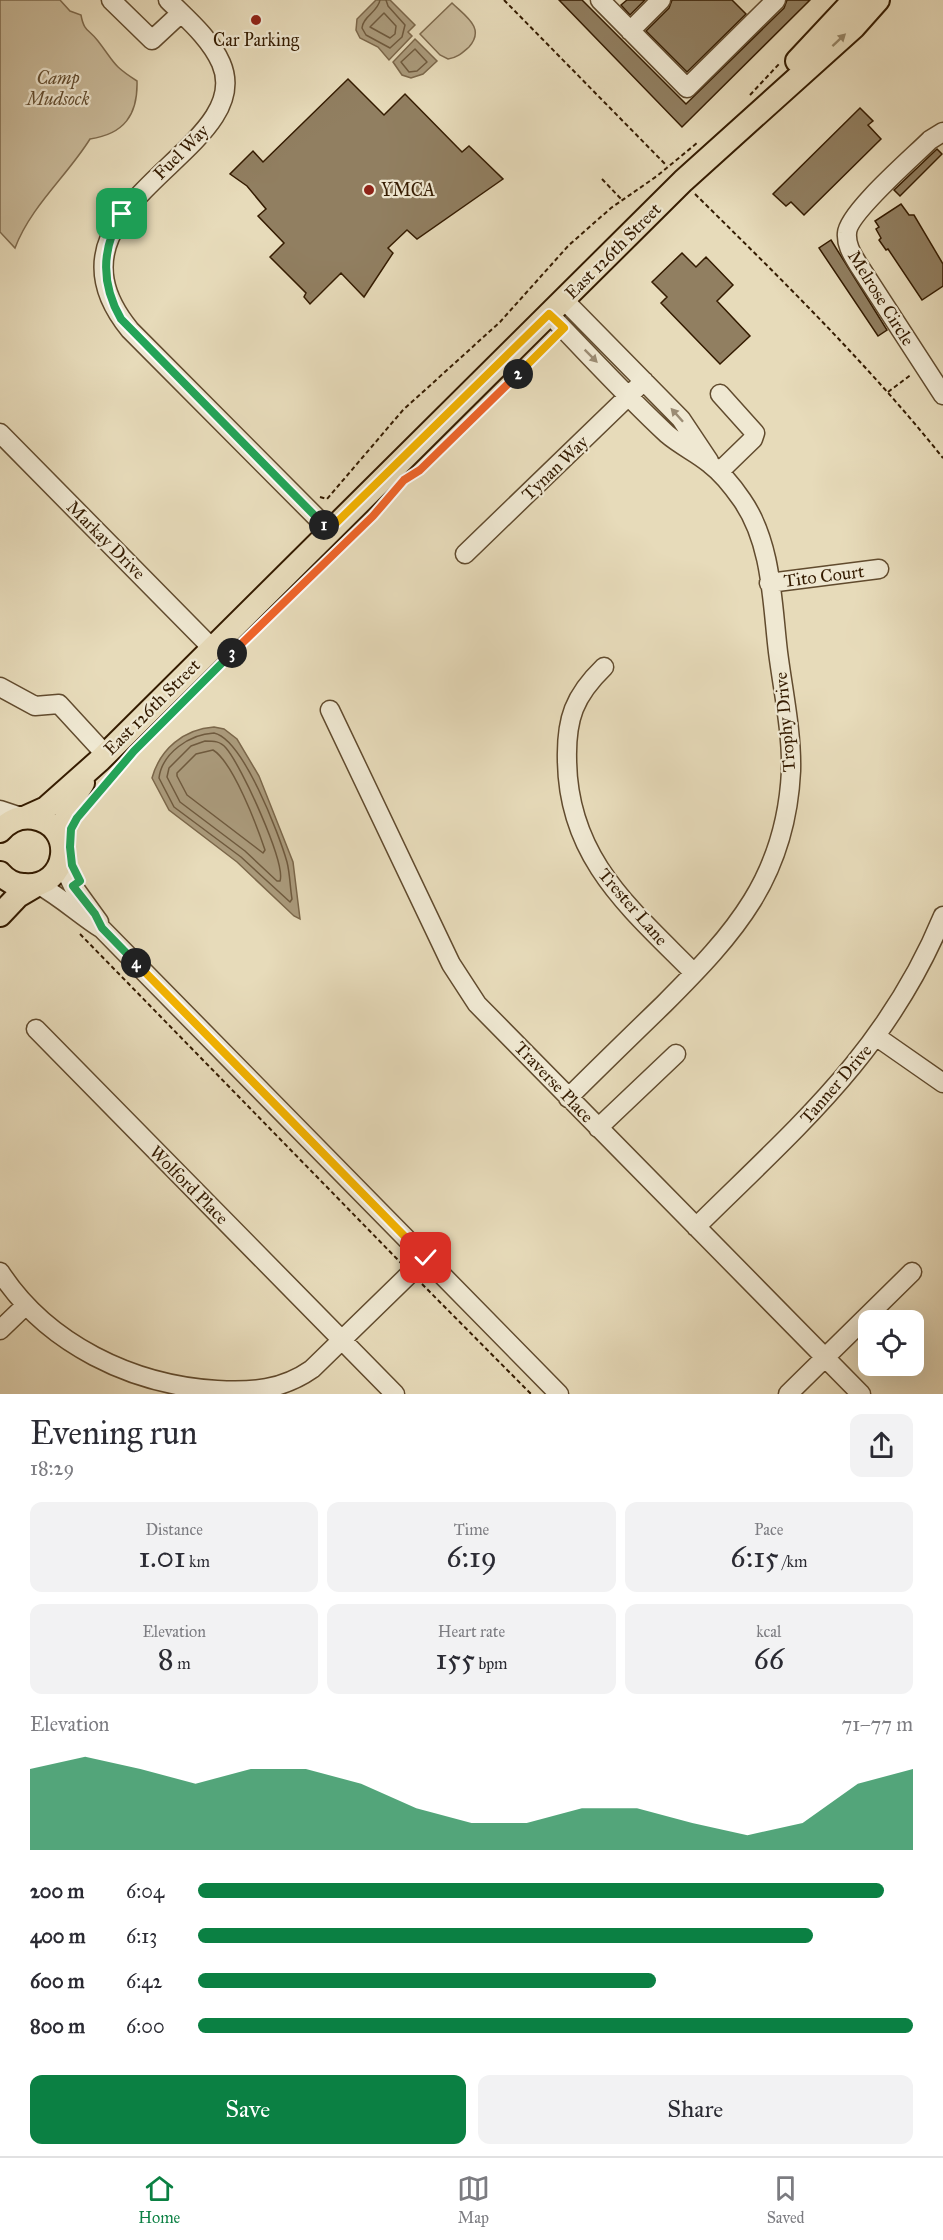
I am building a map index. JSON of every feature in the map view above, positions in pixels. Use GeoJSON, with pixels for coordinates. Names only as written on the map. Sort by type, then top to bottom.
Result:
{"type":"FeatureCollection","features":[{"type":"Feature","properties":{"kind":"main road","name":"East 126th Street"},"geometry":{"type":"LineString","coordinates":[[62,853],[63,825],[67,812],[107,762],[211,647],[329,530],[559,314],[708,145],[854,0]]}},
{"type":"Feature","properties":{"kind":"main road","name":"East 126th Street"},"geometry":{"type":"LineString","coordinates":[[708,145],[840,40],[878,0]]}},
{"type":"Feature","properties":{"kind":"main road","name":"East 126th Street"},"geometry":{"type":"LineString","coordinates":[[0,831],[16,815],[46,808],[107,762]]}},
{"type":"Feature","properties":{"kind":"main road"},"geometry":{"type":"LineString","coordinates":[[0,915],[18,896],[52,877],[62,853],[59,835],[50,826],[39,819],[16,815]]}},
{"type":"Feature","properties":{"kind":"main road"},"geometry":{"type":"LineString","coordinates":[[0,873],[13,884],[37,885]]}},
{"type":"Feature","properties":{"kind":"street"},"geometry":{"type":"LineString","coordinates":[[111,0],[152,40],[174,6]]}},
{"type":"Feature","properties":{"kind":"street"},"geometry":{"type":"LineString","coordinates":[[630,31],[661,0]]}},
{"type":"Feature","properties":{"kind":"street"},"geometry":{"type":"LineString","coordinates":[[607,2],[630,31],[687,88],[764,4]]}},
{"type":"Feature","properties":{"kind":"street","name":"Fuel Way"},"geometry":{"type":"LineString","coordinates":[[174,6],[205,39],[221,63],[225,80],[221,105],[207,128],[122,214],[107,247],[105,262],[109,293],[118,313],[130,330],[329,530]]}},
{"type":"Feature","properties":{"kind":"street","name":"Melrose Circle"},"geometry":{"type":"LineString","coordinates":[[942,392],[849,249],[846,232],[850,221],[866,203],[930,140],[943,132]]}},
{"type":"Feature","properties":{"kind":"street","name":"Trophy Drive"},"geometry":{"type":"LineString","coordinates":[[559,314],[644,381],[681,419],[714,468],[742,500],[754,521],[764,553],[769,583],[790,743],[791,771],[783,825],[768,873],[751,904],[721,945],[568,1098]]}},
{"type":"Feature","properties":{"kind":"street","name":"Trophy Drive"},"geometry":{"type":"LineString","coordinates":[[559,314],[630,395],[667,433],[714,468]]}},
{"type":"Feature","properties":{"kind":"street","name":"Tynan Way"},"geometry":{"type":"LineString","coordinates":[[465,554],[644,381]]}},
{"type":"Feature","properties":{"kind":"street"},"geometry":{"type":"LineString","coordinates":[[714,468],[753,439],[755,433],[720,394]]}},
{"type":"Feature","properties":{"kind":"street","name":"Markay Drive"},"geometry":{"type":"LineString","coordinates":[[0,433],[211,647]]}},
{"type":"Feature","properties":{"kind":"street","name":"Tito Court"},"geometry":{"type":"LineString","coordinates":[[769,583],[879,569]]}},
{"type":"Feature","properties":{"kind":"street","name":"Trester Lane"},"geometry":{"type":"LineString","coordinates":[[604,667],[581,691],[570,723],[567,769],[574,816],[587,850],[606,881],[628,907],[694,973]]}},
{"type":"Feature","properties":{"kind":"street"},"geometry":{"type":"LineString","coordinates":[[0,687],[35,706],[58,704],[107,762]]}},
{"type":"Feature","properties":{"kind":"street","name":"Traverse Place"},"geometry":{"type":"LineString","coordinates":[[330,710],[451,964],[467,992],[568,1098],[861,1394]]}},
{"type":"Feature","properties":{"kind":"street"},"geometry":{"type":"LineString","coordinates":[[62,853],[73,886],[95,914],[102,928]]}},
{"type":"Feature","properties":{"kind":"street"},"geometry":{"type":"LineString","coordinates":[[37,885],[57,895],[85,918],[102,928],[559,1394]]}},
{"type":"Feature","properties":{"kind":"street","name":"Tanner Drive"},"geometry":{"type":"LineString","coordinates":[[696,1227],[814,1111],[877,1037],[914,977],[943,916]]}},
{"type":"Feature","properties":{"kind":"street","name":"Wolford Place"},"geometry":{"type":"LineString","coordinates":[[36,1029],[395,1394]]}},
{"type":"Feature","properties":{"kind":"street"},"geometry":{"type":"LineString","coordinates":[[877,1037],[943,1083]]}},
{"type":"Feature","properties":{"kind":"street"},"geometry":{"type":"LineString","coordinates":[[598,1128],[676,1054]]}},
{"type":"Feature","properties":{"kind":"street"},"geometry":{"type":"LineString","coordinates":[[0,1272],[26,1305],[63,1337],[114,1366],[159,1381],[207,1392],[258,1390],[290,1383],[312,1369],[426,1258]]}},
{"type":"Feature","properties":{"kind":"street"},"geometry":{"type":"LineString","coordinates":[[788,1394],[912,1272]]}},
{"type":"Feature","properties":{"kind":"street"},"geometry":{"type":"LineString","coordinates":[[0,1330],[26,1305]]}},
{"type":"Feature","properties":{"kind":"path"},"geometry":{"type":"LineString","coordinates":[[504,0],[668,167]]}},
{"type":"Feature","properties":{"kind":"path"},"geometry":{"type":"LineString","coordinates":[[749,96],[781,61]]}},
{"type":"Feature","properties":{"kind":"path"},"geometry":{"type":"LineString","coordinates":[[313,493],[327,499],[403,410],[500,322],[569,245],[622,200],[668,167],[708,145]]}},
{"type":"Feature","properties":{"kind":"path"},"geometry":{"type":"LineString","coordinates":[[602,179],[622,200]]}},
{"type":"Feature","properties":{"kind":"path"},"geometry":{"type":"LineString","coordinates":[[693,192],[811,309],[888,392],[943,458]]}},
{"type":"Feature","properties":{"kind":"path"},"geometry":{"type":"LineString","coordinates":[[414,474],[559,314]]}},
{"type":"Feature","properties":{"kind":"path"},"geometry":{"type":"LineString","coordinates":[[888,392],[923,365]]}},
{"type":"Feature","properties":{"kind":"path"},"geometry":{"type":"LineString","coordinates":[[95,795],[107,762]]}},
{"type":"Feature","properties":{"kind":"path"},"geometry":{"type":"LineString","coordinates":[[78,932],[531,1394]]}},
{"type":"Feature","properties":{"kind":"green space","name":"Camp Mudsock"},"geometry":{"type":"Polygon","coordinates":[[[0,0],[60,0],[70,11],[81,15],[85,28],[114,63],[137,81],[135,104],[127,121],[112,133],[90,139],[30,218],[15,248],[0,232],[0,0]]]}},
{"type":"Feature","properties":{"kind":"green space"},"geometry":{"type":"Polygon","coordinates":[[[452,3],[472,23],[475,34],[469,47],[457,56],[448,59],[440,55],[420,34],[452,3]]]}},
{"type":"Feature","properties":{"kind":"water"},"geometry":{"type":"Polygon","coordinates":[[[376,0],[390,0],[415,25],[408,32],[412,36],[389,60],[378,47],[360,38],[356,30],[357,19],[376,0]]]}},
{"type":"Feature","properties":{"kind":"water"},"geometry":{"type":"Polygon","coordinates":[[[415,39],[437,61],[423,74],[411,78],[402,75],[393,62],[415,39]]]}},
{"type":"Feature","properties":{"kind":"water"},"geometry":{"type":"Polygon","coordinates":[[[214,727],[224,729],[237,739],[259,776],[293,862],[300,919],[294,916],[237,862],[169,810],[152,778],[161,758],[175,742],[193,732],[214,727]]]}},
{"type":"Feature","properties":{"kind":"building"},"geometry":{"type":"Polygon","coordinates":[[[559,0],[582,0],[686,104],[784,8],[787,0],[810,0],[682,127],[559,0]]]}},
{"type":"Feature","properties":{"kind":"building"},"geometry":{"type":"Polygon","coordinates":[[[627,0],[645,0],[630,15],[621,5],[627,0]]]}},
{"type":"Feature","properties":{"kind":"building"},"geometry":{"type":"Polygon","coordinates":[[[672,0],[732,0],[746,14],[687,72],[646,31],[669,8],[672,0]]]}},
{"type":"Feature","properties":{"kind":"building","name":"YMCA"},"geometry":{"type":"Polygon","coordinates":[[[348,79],[384,115],[405,94],[462,152],[469,146],[503,179],[417,239],[407,230],[388,248],[393,253],[364,297],[341,273],[310,304],[304,297],[306,293],[270,257],[284,243],[258,216],[266,209],[247,186],[230,174],[253,151],[263,162],[348,79]]]}},
{"type":"Feature","properties":{"kind":"building"},"geometry":{"type":"Polygon","coordinates":[[[860,108],[873,121],[868,125],[881,139],[804,215],[791,202],[786,206],[773,194],[860,108]]]}},
{"type":"Feature","properties":{"kind":"building"},"geometry":{"type":"Polygon","coordinates":[[[937,149],[942,154],[900,196],[894,190],[937,149]]]}},
{"type":"Feature","properties":{"kind":"building"},"geometry":{"type":"Polygon","coordinates":[[[901,204],[909,215],[914,215],[943,264],[943,286],[922,300],[888,249],[886,250],[879,240],[881,238],[876,229],[879,227],[875,221],[901,204]]]}},
{"type":"Feature","properties":{"kind":"building"},"geometry":{"type":"Polygon","coordinates":[[[831,240],[887,330],[878,336],[819,248],[831,240]]]}},
{"type":"Feature","properties":{"kind":"building"},"geometry":{"type":"Polygon","coordinates":[[[682,253],[696,267],[706,257],[733,285],[717,301],[750,336],[720,364],[661,303],[667,297],[652,282],[682,253]]]}},
{"type":"Feature","properties":{"kind":"place","name":"Car Parking"},"geometry":{"type":"Point","coordinates":[256,20]}},
{"type":"Feature","properties":{"kind":"place","name":"YMCA"},"geometry":{"type":"Point","coordinates":[369,190]}},
{"type":"Feature","properties":{"kind":"route"},"geometry":{"type":"LineString","coordinates":[[122,214],[107,247],[105,262],[109,293],[121,319],[329,530],[549,314],[564,328],[420,470],[404,480],[373,516],[154,730],[116,771],[77,818],[71,829],[72,865],[80,881],[73,886],[95,914],[102,928],[426,1258]]}}]}
